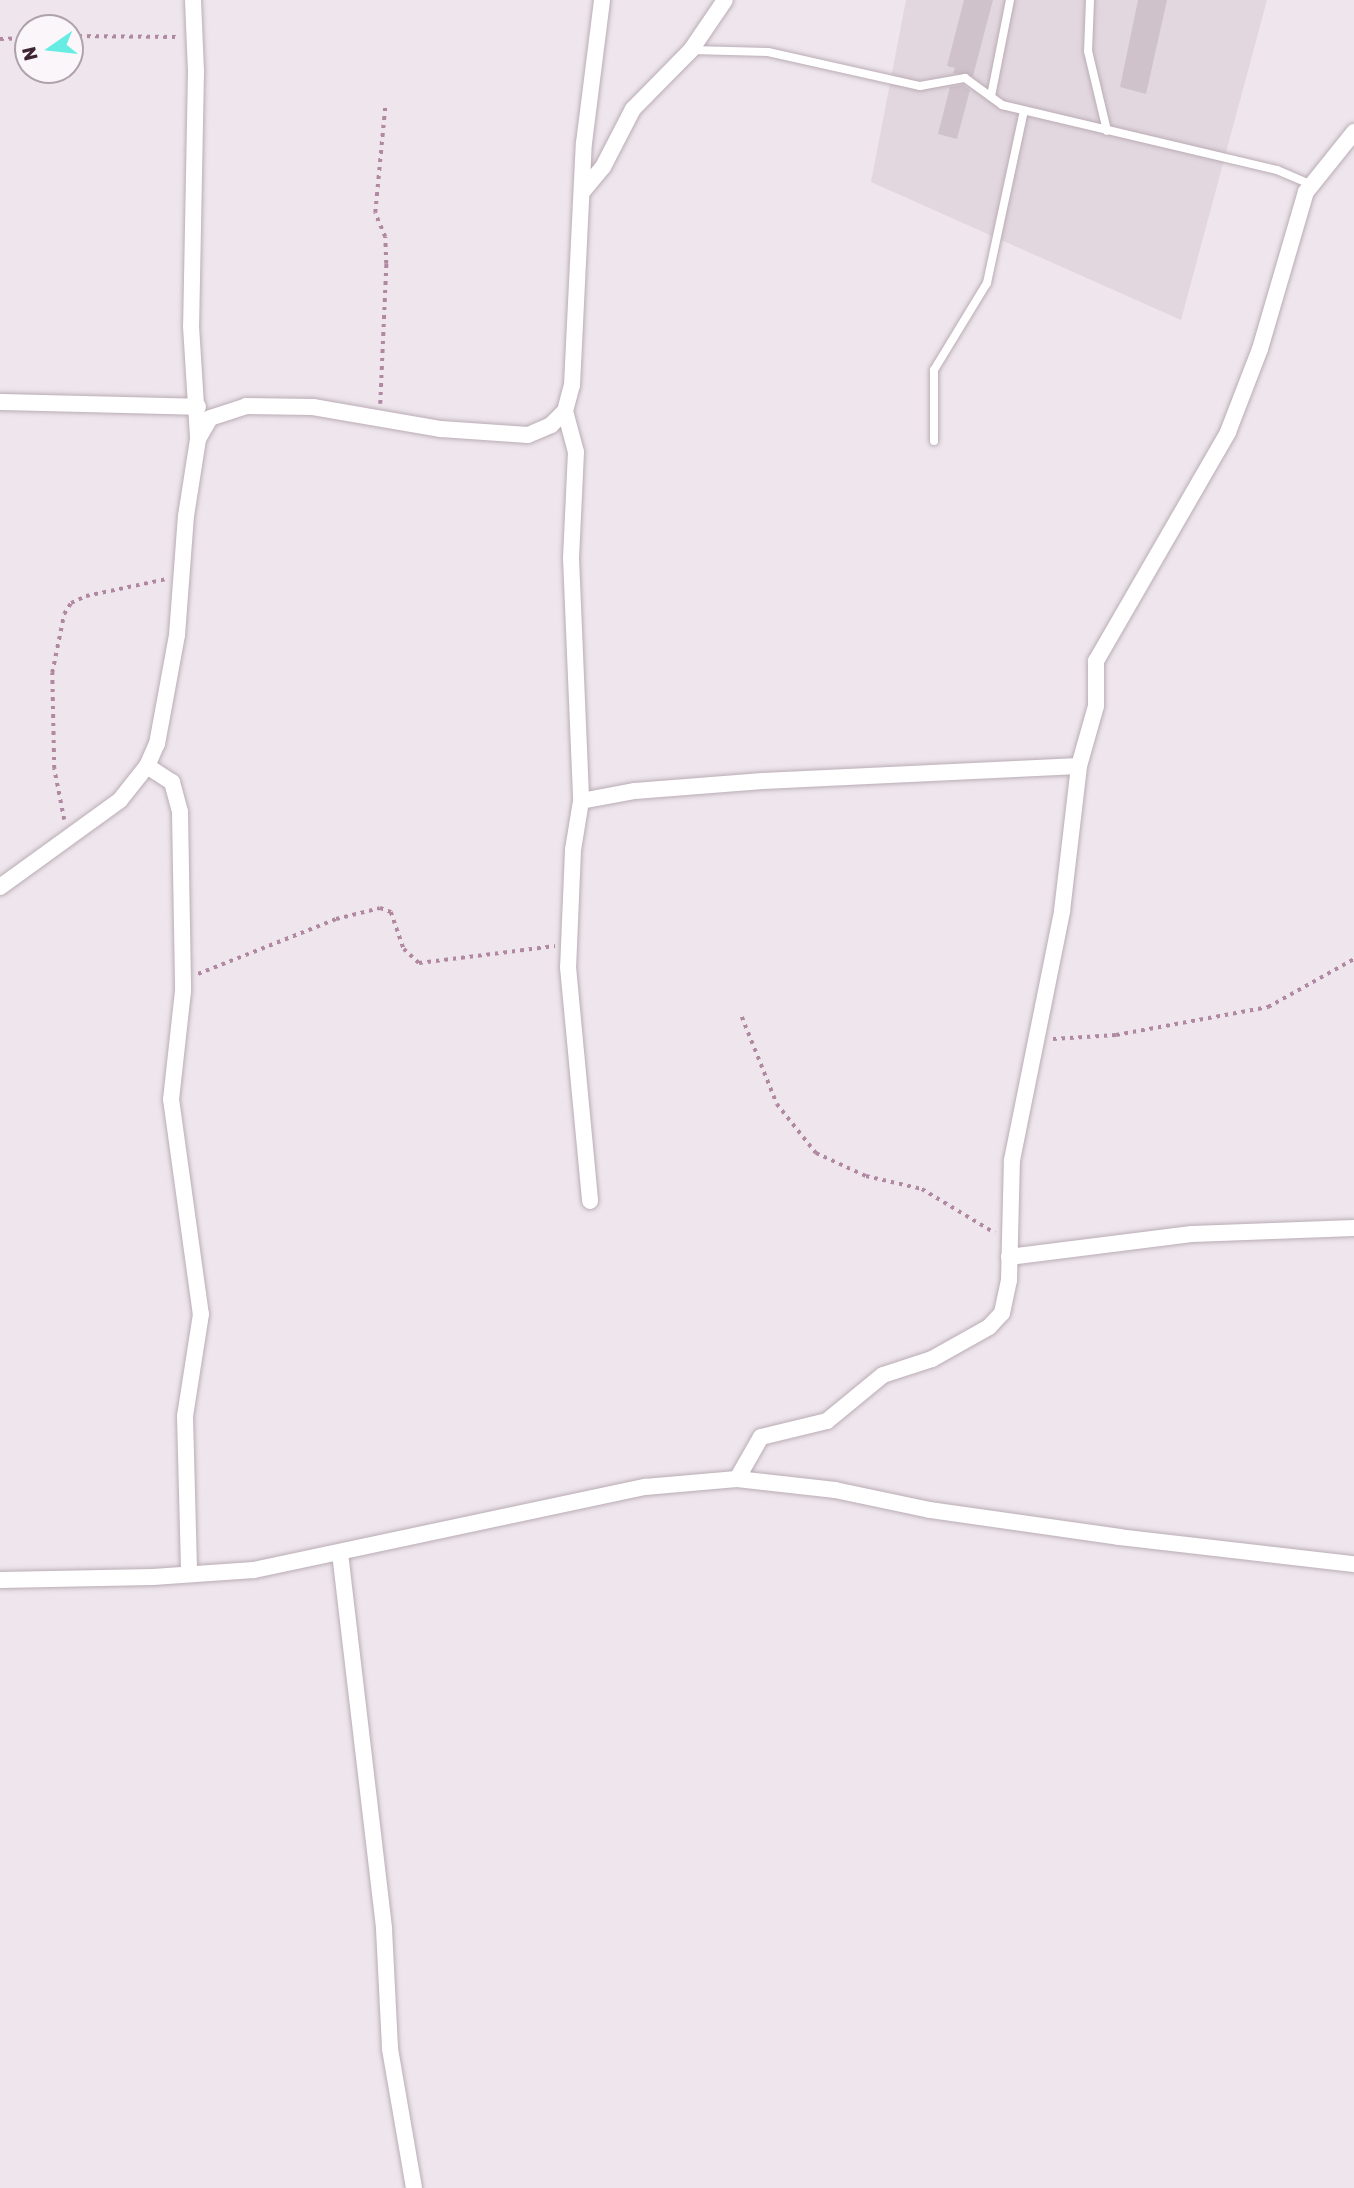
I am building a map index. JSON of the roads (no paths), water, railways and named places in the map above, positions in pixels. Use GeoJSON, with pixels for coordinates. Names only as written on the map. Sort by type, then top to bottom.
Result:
{"type":"FeatureCollection","features":[{"type":"Feature","properties":{"kind":"street"},"geometry":{"type":"LineString","coordinates":[[0,887],[70,839],[120,800],[147,766],[164,707],[198,439],[191,327],[195,37],[193,0]]}},
{"type":"Feature","properties":{"kind":"street"},"geometry":{"type":"LineString","coordinates":[[198,439],[219,412],[246,406],[313,407],[442,429],[528,435],[551,425],[565,411],[572,385],[582,192],[602,0]]}},
{"type":"Feature","properties":{"kind":"street"},"geometry":{"type":"LineString","coordinates":[[582,192],[603,167],[633,108],[691,50],[726,0]]}},
{"type":"Feature","properties":{"kind":"street"},"geometry":{"type":"LineString","coordinates":[[737,1479],[761,1437],[827,1421],[883,1375],[928,1361],[994,1323],[1003,1308],[1009,1249],[1012,1160],[1033,1038],[1062,911],[1079,766],[1093,719],[1096,661],[1104,642],[1228,432],[1260,349],[1310,184],[1354,132]]}},
{"type":"Feature","properties":{"kind":"street"},"geometry":{"type":"LineString","coordinates":[[0,402],[198,407]]}},
{"type":"Feature","properties":{"kind":"street"},"geometry":{"type":"LineString","coordinates":[[565,411],[576,452],[571,558],[581,801],[573,850],[569,1002],[590,1201]]}},
{"type":"Feature","properties":{"kind":"street"},"geometry":{"type":"LineString","coordinates":[[147,766],[173,782],[179,799],[183,980],[171,1099],[201,1314],[185,1416],[189,1574]]}},
{"type":"Feature","properties":{"kind":"street"},"geometry":{"type":"LineString","coordinates":[[581,801],[710,785],[1079,766]]}},
{"type":"Feature","properties":{"kind":"street"},"geometry":{"type":"LineString","coordinates":[[1009,1249],[1192,1234],[1354,1228]]}},
{"type":"Feature","properties":{"kind":"street"},"geometry":{"type":"LineString","coordinates":[[0,1580],[254,1570],[645,1488],[737,1479],[835,1490],[930,1510],[1132,1539],[1354,1564]]}},
{"type":"Feature","properties":{"kind":"street"},"geometry":{"type":"LineString","coordinates":[[340,1553],[384,1929],[390,2049],[414,2188]]}},
{"type":"Feature","properties":{"kind":"lane"},"geometry":{"type":"LineString","coordinates":[[991,96],[1010,0]]}},
{"type":"Feature","properties":{"kind":"lane"},"geometry":{"type":"LineString","coordinates":[[1090,0],[1088,51],[1107,131]]}},
{"type":"Feature","properties":{"kind":"lane"},"geometry":{"type":"LineString","coordinates":[[691,50],[768,52],[920,86],[965,78],[991,96],[1024,111],[1277,170],[1310,184]]}},
{"type":"Feature","properties":{"kind":"lane"},"geometry":{"type":"LineString","coordinates":[[934,441],[934,370],[987,283],[1024,111]]}}]}
